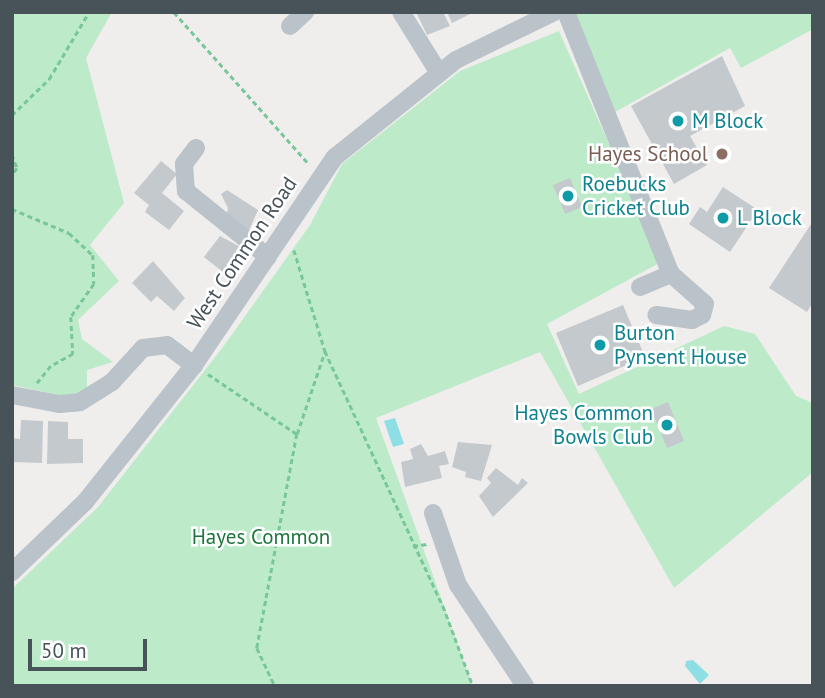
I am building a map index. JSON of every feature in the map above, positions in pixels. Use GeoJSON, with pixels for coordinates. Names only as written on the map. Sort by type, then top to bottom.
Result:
{"type":"FeatureCollection","features":[{"type":"Feature","properties":{"kind":"street"},"geometry":{"type":"LineString","coordinates":[[290,26],[305,12]]}},
{"type":"Feature","properties":{"kind":"street"},"geometry":{"type":"LineString","coordinates":[[401,12],[439,73]]}},
{"type":"Feature","properties":{"kind":"street","name":"West Common Road"},"geometry":{"type":"LineString","coordinates":[[12,572],[85,502],[194,365],[335,157],[456,60],[554,12]]}},
{"type":"Feature","properties":{"kind":"street"},"geometry":{"type":"LineString","coordinates":[[566,12],[671,274],[703,298],[702,315],[692,320],[656,315]]}},
{"type":"Feature","properties":{"kind":"street"},"geometry":{"type":"LineString","coordinates":[[196,148],[184,164],[186,191],[268,257]]}},
{"type":"Feature","properties":{"kind":"street"},"geometry":{"type":"LineString","coordinates":[[640,287],[671,274]]}},
{"type":"Feature","properties":{"kind":"street"},"geometry":{"type":"LineString","coordinates":[[12,395],[80,402],[112,382],[143,348],[167,345],[194,365]]}},
{"type":"Feature","properties":{"kind":"street"},"geometry":{"type":"LineString","coordinates":[[433,513],[458,585],[525,686]]}},
{"type":"Feature","properties":{"kind":"path"},"geometry":{"type":"LineString","coordinates":[[12,115],[49,79],[89,12]]}},
{"type":"Feature","properties":{"kind":"path"},"geometry":{"type":"LineString","coordinates":[[174,12],[320,177]]}},
{"type":"Feature","properties":{"kind":"path"},"geometry":{"type":"LineString","coordinates":[[12,154],[17,168],[12,176]]}},
{"type":"Feature","properties":{"kind":"path"},"geometry":{"type":"LineString","coordinates":[[12,209],[78,239],[88,246],[94,262],[92,288],[71,317],[73,354],[40,375],[31,399]]}},
{"type":"Feature","properties":{"kind":"path"},"geometry":{"type":"LineString","coordinates":[[288,230],[326,351],[443,606],[473,686]]}},
{"type":"Feature","properties":{"kind":"path"},"geometry":{"type":"LineString","coordinates":[[275,686],[257,648],[297,434],[326,351]]}},
{"type":"Feature","properties":{"kind":"path"},"geometry":{"type":"LineString","coordinates":[[194,365],[297,434]]}},
{"type":"Feature","properties":{"kind":"green space"},"geometry":{"type":"Polygon","coordinates":[[[12,12],[112,12],[86,58],[124,203],[90,245],[119,281],[78,320],[82,339],[113,362],[87,370],[87,393],[72,398],[12,385],[12,12]]]}},
{"type":"Feature","properties":{"kind":"green space"},"geometry":{"type":"Polygon","coordinates":[[[581,12],[813,12],[813,29],[741,68],[730,48],[615,112],[571,17],[581,12]]]}},
{"type":"Feature","properties":{"kind":"green space","name":"Hayes Common"},"geometry":{"type":"Polygon","coordinates":[[[559,31],[661,262],[547,324],[579,394],[724,326],[755,334],[796,396],[813,403],[813,472],[674,588],[540,352],[376,418],[473,686],[12,686],[12,589],[98,507],[223,347],[310,225],[342,164],[460,71],[559,31]]]}},
{"type":"Feature","properties":{"kind":"water"},"geometry":{"type":"Polygon","coordinates":[[[395,418],[404,444],[393,447],[384,421],[395,418]]]}},
{"type":"Feature","properties":{"kind":"water"},"geometry":{"type":"Polygon","coordinates":[[[693,660],[709,675],[700,684],[685,666],[686,661],[693,660]]]}},
{"type":"Feature","properties":{"kind":"building"},"geometry":{"type":"Polygon","coordinates":[[[416,12],[443,12],[450,26],[427,35],[416,12]]]}},
{"type":"Feature","properties":{"kind":"building"},"geometry":{"type":"Polygon","coordinates":[[[447,12],[474,12],[452,23],[447,12]]]}},
{"type":"Feature","properties":{"kind":"building","name":"M Block"},"geometry":{"type":"Polygon","coordinates":[[[722,56],[745,106],[690,136],[707,165],[674,184],[631,106],[722,56]]]}},
{"type":"Feature","properties":{"kind":"building"},"geometry":{"type":"Polygon","coordinates":[[[161,161],[177,174],[162,193],[184,211],[169,230],[145,212],[149,205],[134,193],[161,161]]]}},
{"type":"Feature","properties":{"kind":"building","name":"Roebucks Cricket Club"},"geometry":{"type":"Polygon","coordinates":[[[570,178],[582,207],[565,214],[553,185],[570,178]]]}},
{"type":"Feature","properties":{"kind":"building","name":"L Block"},"geometry":{"type":"Polygon","coordinates":[[[723,187],[758,210],[730,252],[689,224],[700,207],[707,212],[723,187]]]}},
{"type":"Feature","properties":{"kind":"building"},"geometry":{"type":"Polygon","coordinates":[[[227,190],[258,210],[248,233],[226,217],[228,208],[221,194],[227,190]]]}},
{"type":"Feature","properties":{"kind":"building"},"geometry":{"type":"Polygon","coordinates":[[[813,221],[813,302],[807,312],[769,288],[813,221]]]}},
{"type":"Feature","properties":{"kind":"building"},"geometry":{"type":"Polygon","coordinates":[[[220,236],[242,248],[224,273],[204,257],[220,236]]]}},
{"type":"Feature","properties":{"kind":"building"},"geometry":{"type":"Polygon","coordinates":[[[153,261],[185,298],[174,311],[157,296],[151,302],[132,283],[153,261]]]}},
{"type":"Feature","properties":{"kind":"building","name":"Burton Pynsent House"},"geometry":{"type":"Polygon","coordinates":[[[623,305],[645,357],[578,386],[556,333],[623,305]]]}},
{"type":"Feature","properties":{"kind":"building","name":"Hayes Common Bowls Club"},"geometry":{"type":"Polygon","coordinates":[[[668,402],[684,441],[667,448],[651,409],[668,402]]]}},
{"type":"Feature","properties":{"kind":"building"},"geometry":{"type":"Polygon","coordinates":[[[21,420],[43,421],[42,463],[12,462],[12,438],[20,439],[21,420]]]}},
{"type":"Feature","properties":{"kind":"building"},"geometry":{"type":"Polygon","coordinates":[[[48,421],[68,422],[68,439],[83,439],[83,463],[47,464],[48,421]]]}},
{"type":"Feature","properties":{"kind":"building"},"geometry":{"type":"Polygon","coordinates":[[[458,442],[492,445],[481,481],[465,477],[466,472],[452,467],[458,442]]]}},
{"type":"Feature","properties":{"kind":"building"},"geometry":{"type":"Polygon","coordinates":[[[421,444],[428,456],[445,451],[449,464],[439,466],[442,478],[405,487],[401,462],[413,459],[410,449],[421,444]]]}},
{"type":"Feature","properties":{"kind":"building"},"geometry":{"type":"Polygon","coordinates":[[[496,468],[518,485],[522,478],[528,483],[493,517],[479,496],[491,483],[487,478],[496,468]]]}},
{"type":"Feature","properties":{"kind":"place","name":"M Block"},"geometry":{"type":"Point","coordinates":[678,121]}},
{"type":"Feature","properties":{"kind":"place","name":"Hayes School"},"geometry":{"type":"Point","coordinates":[722,154]}},
{"type":"Feature","properties":{"kind":"place","name":"Roebucks Cricket Club"},"geometry":{"type":"Point","coordinates":[568,196]}},
{"type":"Feature","properties":{"kind":"place","name":"L Block"},"geometry":{"type":"Point","coordinates":[723,218]}},
{"type":"Feature","properties":{"kind":"place","name":"Burton Pynsent House"},"geometry":{"type":"Point","coordinates":[600,345]}},
{"type":"Feature","properties":{"kind":"place","name":"Hayes Common Bowls Club"},"geometry":{"type":"Point","coordinates":[667,425]}}]}
